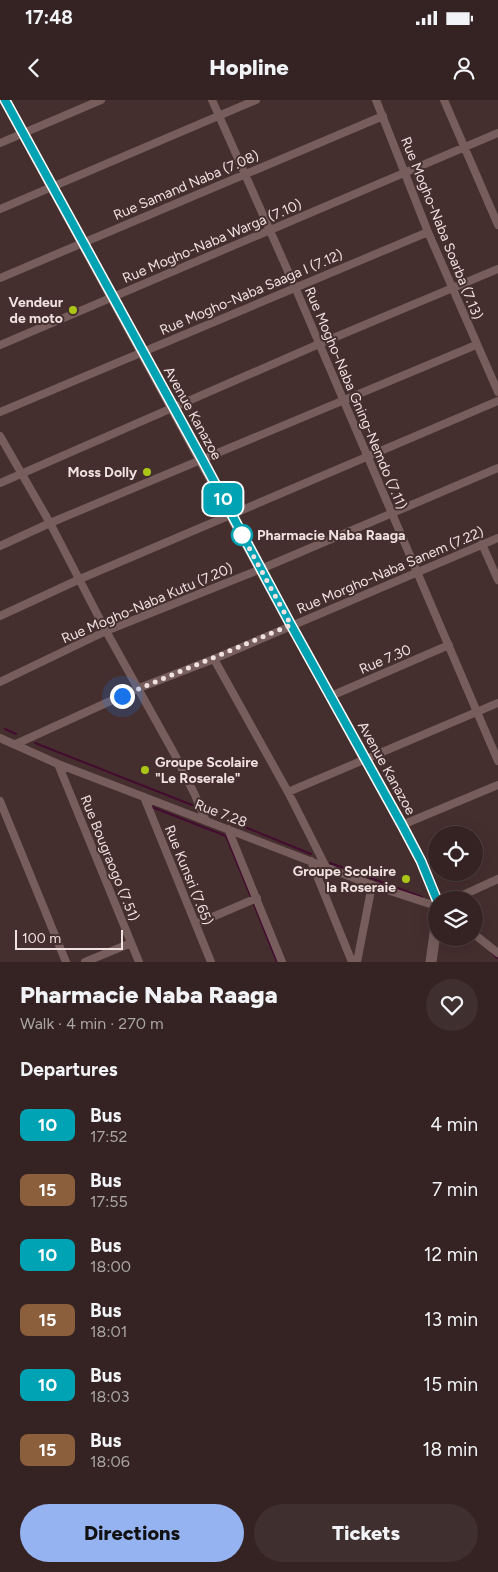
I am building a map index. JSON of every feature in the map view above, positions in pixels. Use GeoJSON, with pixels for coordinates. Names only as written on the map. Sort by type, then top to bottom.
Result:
{"type":"FeatureCollection","features":[{"type":"Feature","properties":{"kind":"street","name":"Avenue Kanazoe"},"geometry":{"type":"LineString","coordinates":[[5,100],[402,825],[421,861],[433,891]]}},
{"type":"Feature","properties":{"kind":"street"},"geometry":{"type":"LineString","coordinates":[[0,143],[101,100]]}},
{"type":"Feature","properties":{"kind":"street","name":"Rue Mogho-Naba Gning-Nemdo (7.11)"},"geometry":{"type":"LineString","coordinates":[[212,100],[295,287],[498,761]]}},
{"type":"Feature","properties":{"kind":"street"},"geometry":{"type":"LineString","coordinates":[[0,209],[256,100]]}},
{"type":"Feature","properties":{"kind":"street","name":"Rue Mogho-Naba Soarba (7.13)"},"geometry":{"type":"LineString","coordinates":[[376,100],[406,172],[428,232],[498,392]]}},
{"type":"Feature","properties":{"kind":"street"},"geometry":{"type":"LineString","coordinates":[[444,100],[498,225]]}},
{"type":"Feature","properties":{"kind":"street","name":"Rue Samand Naba (7.08)"},"geometry":{"type":"LineString","coordinates":[[0,278],[383,116]]}},
{"type":"Feature","properties":{"kind":"street","name":"Rue Mogho-Naba Warga (7.10)"},"geometry":{"type":"LineString","coordinates":[[0,345],[498,133]]}},
{"type":"Feature","properties":{"kind":"street","name":"Rue Mogho-Naba Saaga I (7.12)"},"geometry":{"type":"LineString","coordinates":[[0,412],[428,232]]}},
{"type":"Feature","properties":{"kind":"street"},"geometry":{"type":"LineString","coordinates":[[0,483],[319,344],[498,269]]}},
{"type":"Feature","properties":{"kind":"street"},"geometry":{"type":"LineString","coordinates":[[0,546],[50,523],[476,344]]}},
{"type":"Feature","properties":{"kind":"street"},"geometry":{"type":"LineString","coordinates":[[0,616],[80,579],[498,401]]}},
{"type":"Feature","properties":{"kind":"street"},"geometry":{"type":"LineString","coordinates":[[0,436],[50,523],[106,632],[139,688],[190,784],[206,820]]}},
{"type":"Feature","properties":{"kind":"street","name":"Rue Mogho-Naba Kutu (7.20)"},"geometry":{"type":"LineString","coordinates":[[0,682],[106,632],[261,569],[498,468]]}},
{"type":"Feature","properties":{"kind":"street","name":"Rue Morgho-Naba Sanem (7.22)"},"geometry":{"type":"LineString","coordinates":[[16,744],[139,688],[214,659],[498,538]]}},
{"type":"Feature","properties":{"kind":"street"},"geometry":{"type":"LineString","coordinates":[[482,544],[498,580]]}},
{"type":"Feature","properties":{"kind":"street","name":"Rue 7.30"},"geometry":{"type":"LineString","coordinates":[[331,696],[449,645]]}},
{"type":"Feature","properties":{"kind":"street"},"geometry":{"type":"LineString","coordinates":[[214,659],[288,792],[326,867]]}},
{"type":"Feature","properties":{"kind":"street"},"geometry":{"type":"LineString","coordinates":[[288,792],[498,703]]}},
{"type":"Feature","properties":{"kind":"street","name":"Rue 7.28"},"geometry":{"type":"LineString","coordinates":[[0,738],[58,764],[372,885],[428,903]]}},
{"type":"Feature","properties":{"kind":"street","name":"Rue Bougraogo (7.51)"},"geometry":{"type":"LineString","coordinates":[[58,764],[139,962]]}},
{"type":"Feature","properties":{"kind":"street"},"geometry":{"type":"LineString","coordinates":[[402,825],[498,785]]}},
{"type":"Feature","properties":{"kind":"street","name":"Rue Kunsri (7.65)"},"geometry":{"type":"LineString","coordinates":[[144,797],[211,962]]}},
{"type":"Feature","properties":{"kind":"street"},"geometry":{"type":"LineString","coordinates":[[0,801],[66,962]]}},
{"type":"Feature","properties":{"kind":"street"},"geometry":{"type":"LineString","coordinates":[[228,829],[282,962]]}},
{"type":"Feature","properties":{"kind":"street"},"geometry":{"type":"LineString","coordinates":[[310,861],[352,962]]}},
{"type":"Feature","properties":{"kind":"street"},"geometry":{"type":"LineString","coordinates":[[472,891],[498,879]]}},
{"type":"Feature","properties":{"kind":"street"},"geometry":{"type":"LineString","coordinates":[[357,962],[372,885]]}},
{"type":"Feature","properties":{"kind":"street"},"geometry":{"type":"LineString","coordinates":[[196,924],[257,898]]}},
{"type":"Feature","properties":{"kind":"street"},"geometry":{"type":"LineString","coordinates":[[483,941],[498,953]]}},
{"type":"Feature","properties":{"kind":"street"},"geometry":{"type":"LineString","coordinates":[[85,962],[132,943]]}},
{"type":"Feature","properties":{"kind":"street"},"geometry":{"type":"LineString","coordinates":[[431,962],[433,946]]}},
{"type":"Feature","properties":{"kind":"waterway"},"geometry":{"type":"LineString","coordinates":[[5,729],[16,734]]}},
{"type":"Feature","properties":{"kind":"waterway"},"geometry":{"type":"LineString","coordinates":[[35,743],[192,805]]}},
{"type":"Feature","properties":{"kind":"waterway"},"geometry":{"type":"LineString","coordinates":[[152,807],[226,836],[251,897]]}},
{"type":"Feature","properties":{"kind":"waterway"},"geometry":{"type":"LineString","coordinates":[[235,823],[311,854]]}},
{"type":"Feature","properties":{"kind":"waterway"},"geometry":{"type":"LineString","coordinates":[[330,863],[422,897]]}},
{"type":"Feature","properties":{"kind":"waterway"},"geometry":{"type":"LineString","coordinates":[[253,902],[277,962]]}},
{"type":"Feature","properties":{"kind":"waterway"},"geometry":{"type":"LineString","coordinates":[[492,953],[497,958]]}},
{"type":"Feature","properties":{"kind":"bus line","name":"10"},"geometry":{"type":"LineString","coordinates":[[5,100],[402,825],[421,861],[434,891]]}},
{"type":"Feature","properties":{"kind":"place","name":"Vendeur de moto"},"geometry":{"type":"Point","coordinates":[73,310]}},
{"type":"Feature","properties":{"kind":"place","name":"Moss Dolly"},"geometry":{"type":"Point","coordinates":[147,472]}},
{"type":"Feature","properties":{"kind":"place","name":"Pharmacie Naba Raaga"},"geometry":{"type":"Point","coordinates":[242,535]}},
{"type":"Feature","properties":{"kind":"place","name":"Groupe Scolaire \"Le Roserale\""},"geometry":{"type":"Point","coordinates":[145,770]}},
{"type":"Feature","properties":{"kind":"place","name":"Groupe Scolaire la Roseraie"},"geometry":{"type":"Point","coordinates":[406,879]}},
{"type":"Feature","properties":{"kind":"route"},"geometry":{"type":"LineString","coordinates":[[122,696],[214,659],[291,625],[242,535]]}}]}
